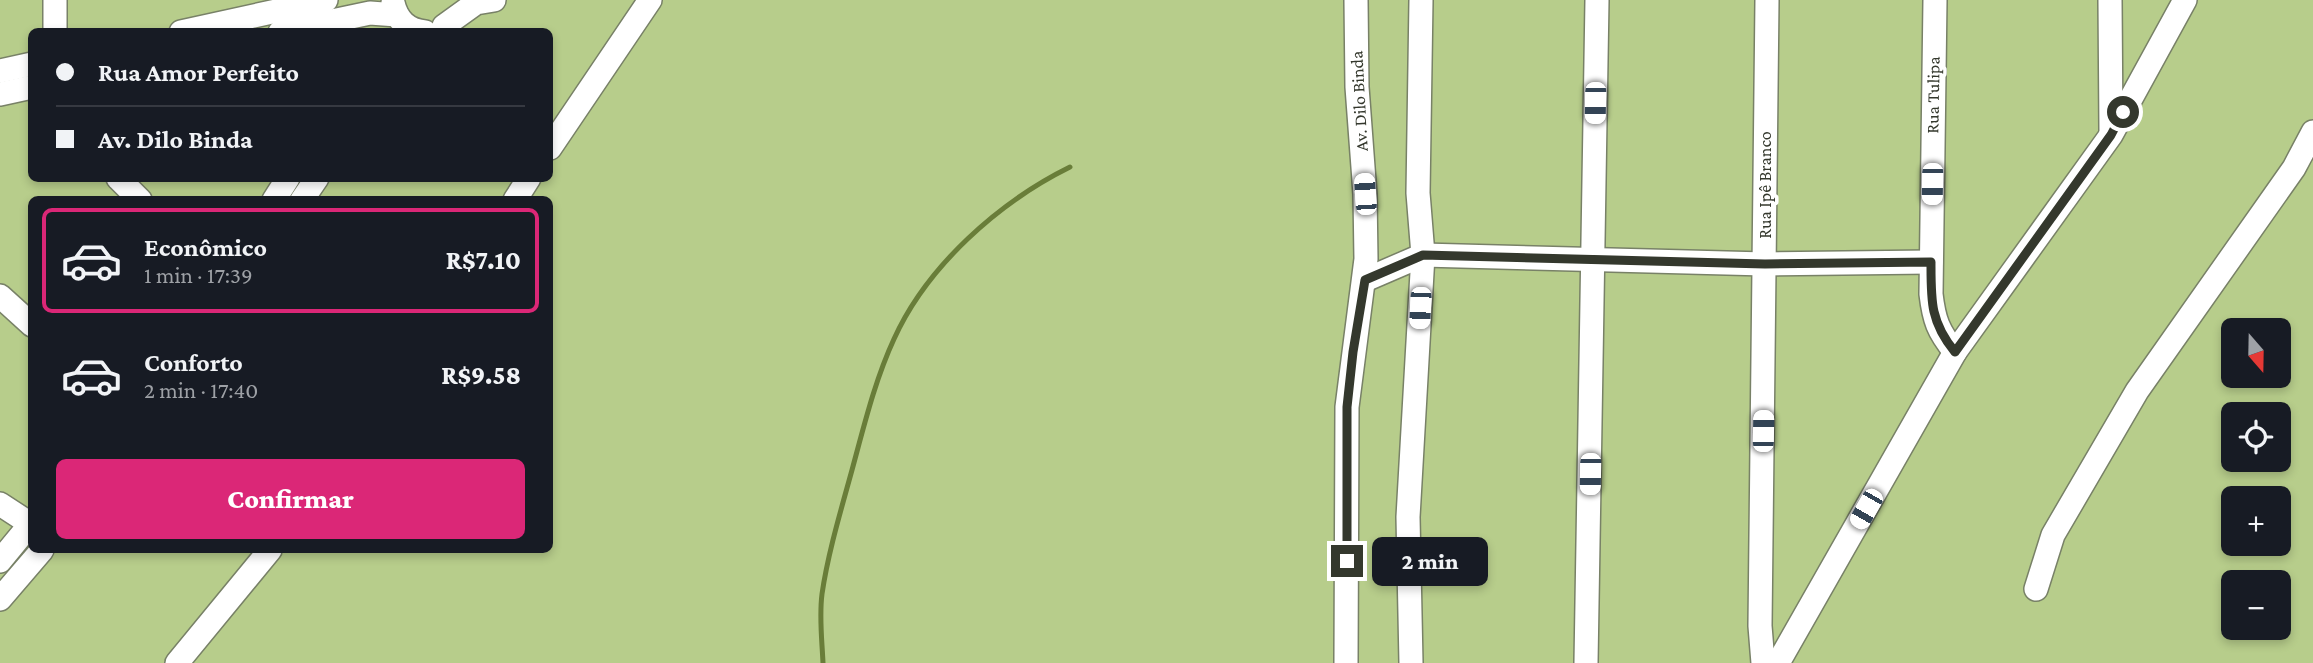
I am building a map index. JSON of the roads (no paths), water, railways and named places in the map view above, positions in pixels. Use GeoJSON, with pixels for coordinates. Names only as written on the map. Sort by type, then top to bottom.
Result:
{"type":"FeatureCollection","features":[{"type":"Feature","properties":{"kind":"street"},"geometry":{"type":"LineString","coordinates":[[55,0],[55,28]]}},
{"type":"Feature","properties":{"kind":"street"},"geometry":{"type":"LineString","coordinates":[[199,28],[326,0]]}},
{"type":"Feature","properties":{"kind":"street"},"geometry":{"type":"LineString","coordinates":[[434,28],[455,11],[456,0]]}},
{"type":"Feature","properties":{"kind":"street"},"geometry":{"type":"LineString","coordinates":[[435,28],[476,3],[494,0]]}},
{"type":"Feature","properties":{"kind":"street","name":"Av. Dilo Binda"},"geometry":{"type":"LineString","coordinates":[[1346,663],[1347,407],[1365,280],[1365,194],[1357,87],[1356,0]]}},
{"type":"Feature","properties":{"kind":"street"},"geometry":{"type":"LineString","coordinates":[[1411,663],[1408,517],[1423,255],[1418,193],[1421,0]]}},
{"type":"Feature","properties":{"kind":"street"},"geometry":{"type":"LineString","coordinates":[[1586,663],[1597,0]]}},
{"type":"Feature","properties":{"kind":"street","name":"Rua Ipê Branco"},"geometry":{"type":"LineString","coordinates":[[1763,663],[1760,626],[1767,0]]}},
{"type":"Feature","properties":{"kind":"street","name":"Rua Tulipa"},"geometry":{"type":"LineString","coordinates":[[1935,0],[1931,262],[1933,316],[1955,352]]}},
{"type":"Feature","properties":{"kind":"street"},"geometry":{"type":"LineString","coordinates":[[2110,0],[2111,135]]}},
{"type":"Feature","properties":{"kind":"street"},"geometry":{"type":"LineString","coordinates":[[1778,663],[1955,352],[2111,135],[2185,0]]}},
{"type":"Feature","properties":{"kind":"street"},"geometry":{"type":"LineString","coordinates":[[553,143],[646,3]]}},
{"type":"Feature","properties":{"kind":"street"},"geometry":{"type":"LineString","coordinates":[[299,28],[370,13],[396,17],[410,28]]}},
{"type":"Feature","properties":{"kind":"street"},"geometry":{"type":"LineString","coordinates":[[0,71],[28,65]]}},
{"type":"Feature","properties":{"kind":"street"},"geometry":{"type":"LineString","coordinates":[[0,94],[28,88]]}},
{"type":"Feature","properties":{"kind":"street"},"geometry":{"type":"LineString","coordinates":[[2036,589],[2053,535],[2137,391],[2294,168],[2313,132]]}},
{"type":"Feature","properties":{"kind":"street"},"geometry":{"type":"LineString","coordinates":[[122,182],[136,196]]}},
{"type":"Feature","properties":{"kind":"street"},"geometry":{"type":"LineString","coordinates":[[1365,280],[1423,255],[1765,264],[1931,262]]}},
{"type":"Feature","properties":{"kind":"street"},"geometry":{"type":"LineString","coordinates":[[0,296],[28,321]]}},
{"type":"Feature","properties":{"kind":"street"},"geometry":{"type":"LineString","coordinates":[[0,504],[28,522]]}},
{"type":"Feature","properties":{"kind":"street"},"geometry":{"type":"LineString","coordinates":[[0,561],[28,528]]}},
{"type":"Feature","properties":{"kind":"street"},"geometry":{"type":"LineString","coordinates":[[0,599],[39,553]]}},
{"type":"Feature","properties":{"kind":"street"},"geometry":{"type":"LineString","coordinates":[[177,663],[268,553]]}},
{"type":"Feature","properties":{"kind":"waterway"},"geometry":{"type":"LineString","coordinates":[[823,663],[821,603],[828,563],[870,403],[894,339],[925,286],[968,239],[1017,198],[1070,167]]}}]}
